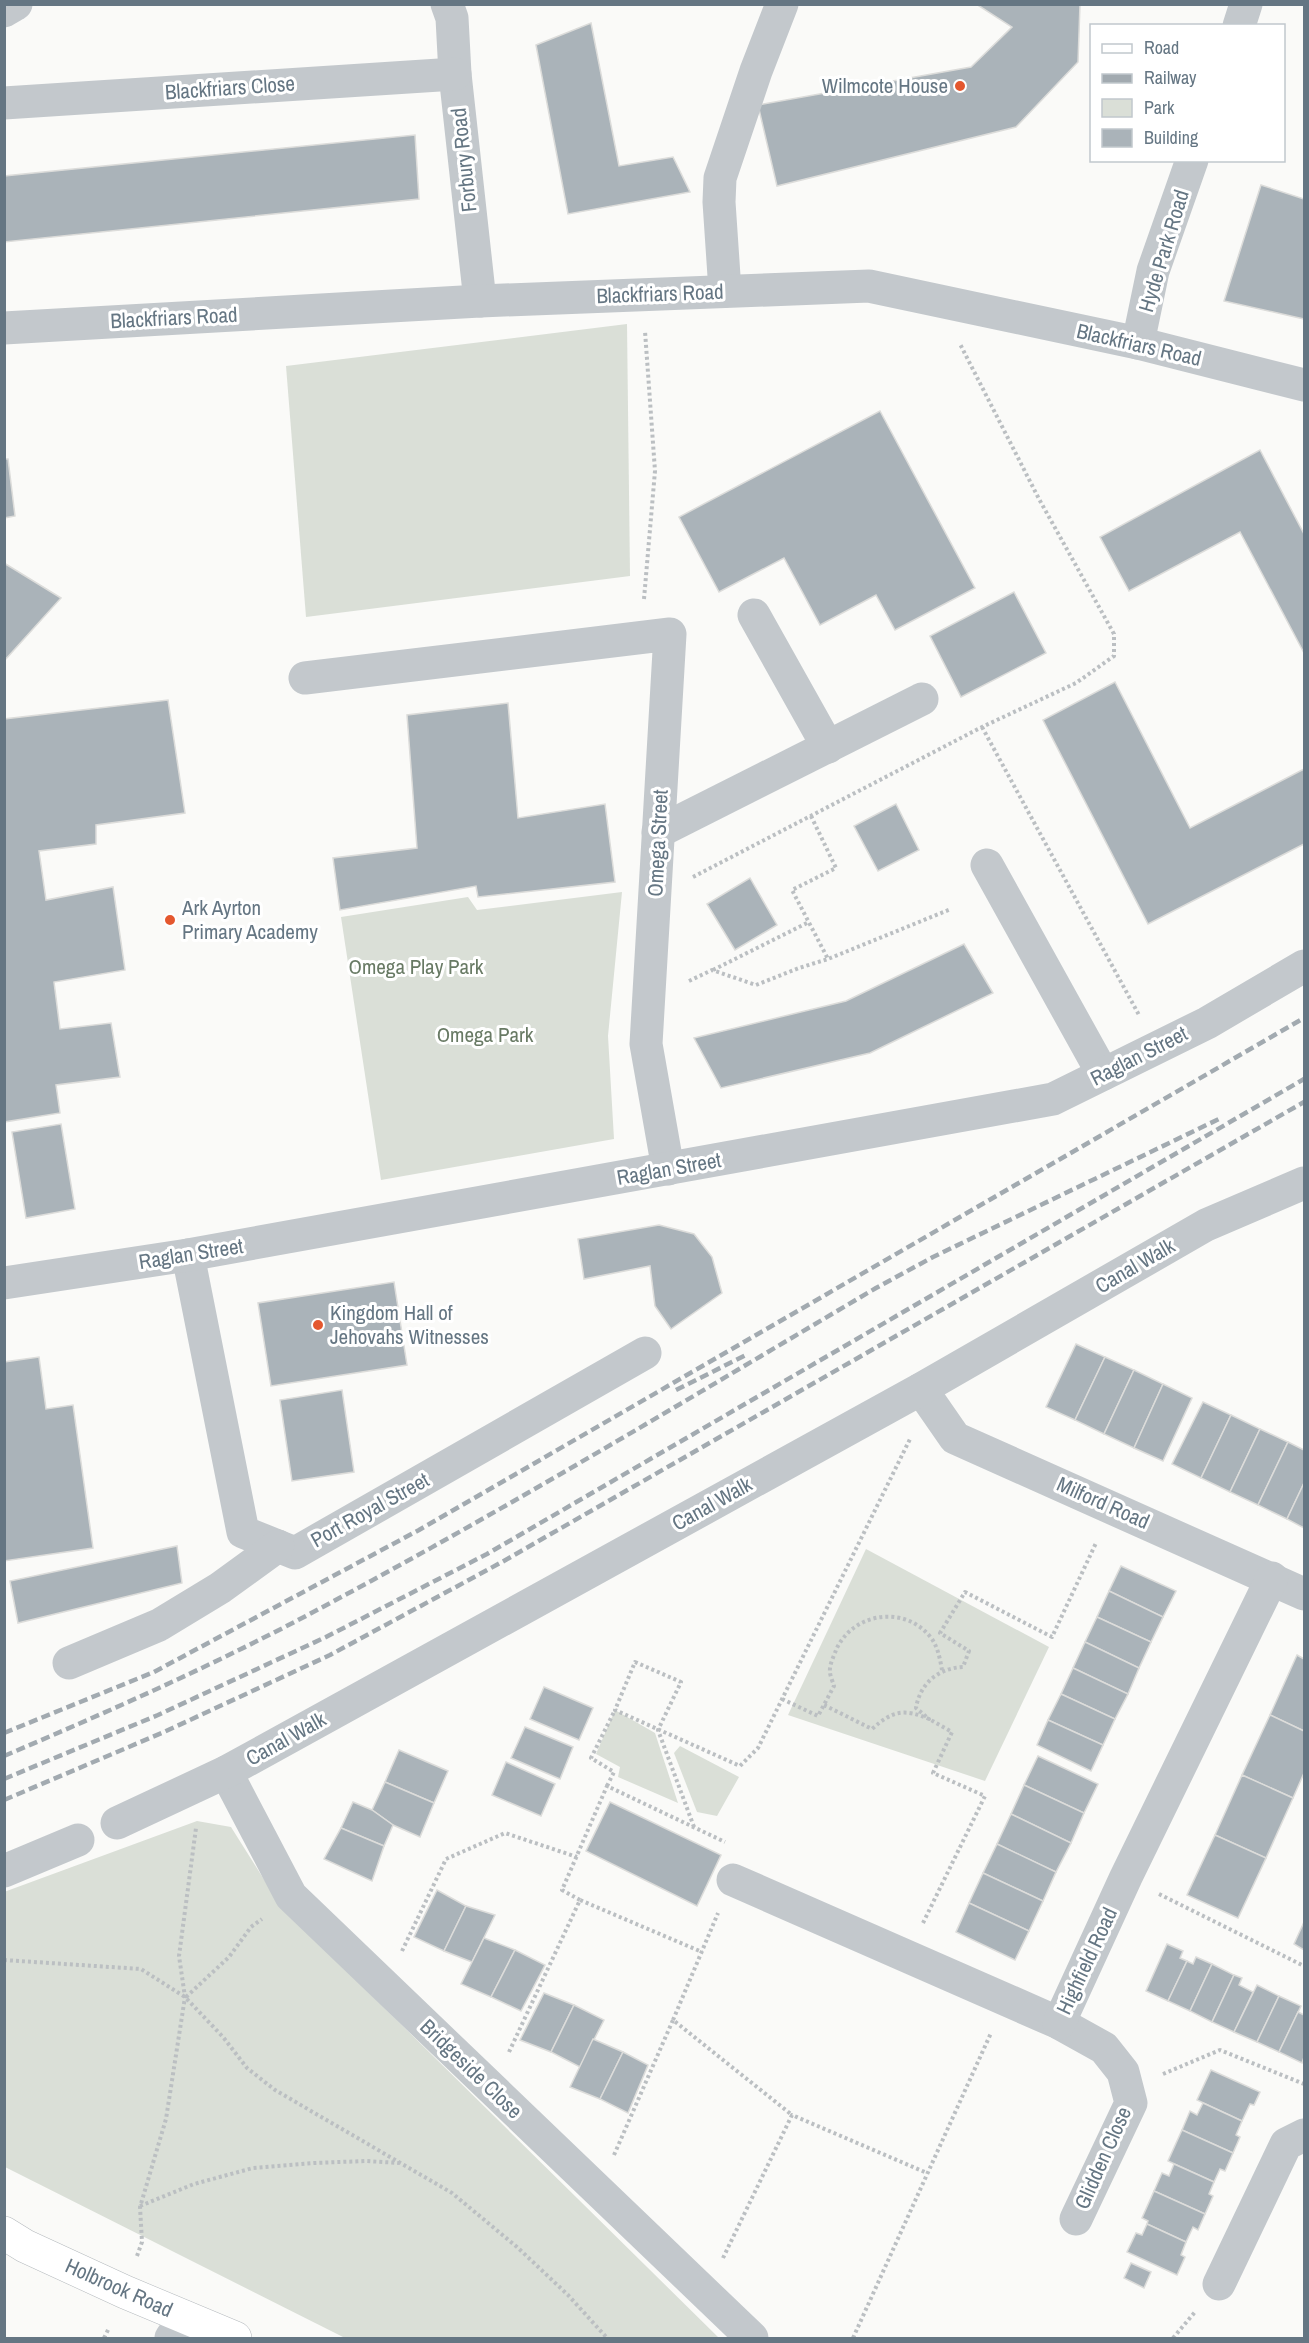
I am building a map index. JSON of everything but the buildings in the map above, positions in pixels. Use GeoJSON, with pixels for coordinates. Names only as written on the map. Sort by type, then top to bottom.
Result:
{"type":"FeatureCollection","features":[{"type":"Feature","properties":{"kind":"main road","name":"Holbrook Road"},"geometry":{"type":"LineString","coordinates":[[4,2233],[25,2246],[125,2292],[178,2328],[235,2338]]}},
{"type":"Feature","properties":{"kind":"street"},"geometry":{"type":"LineString","coordinates":[[4,10],[16,4]]}},
{"type":"Feature","properties":{"kind":"street"},"geometry":{"type":"LineString","coordinates":[[725,291],[719,202],[720,178],[756,71],[782,4]]}},
{"type":"Feature","properties":{"kind":"street"},"geometry":{"type":"LineString","coordinates":[[1240,24],[1246,4]]}},
{"type":"Feature","properties":{"kind":"street","name":"Forbury Road"},"geometry":{"type":"LineString","coordinates":[[459,9],[455,74],[480,301]]}},
{"type":"Feature","properties":{"kind":"street","name":"Blackfriars Close"},"geometry":{"type":"LineString","coordinates":[[4,103],[455,74]]}},
{"type":"Feature","properties":{"kind":"street","name":"Hyde Park Road"},"geometry":{"type":"LineString","coordinates":[[1138,343],[1154,271],[1191,162]]}},
{"type":"Feature","properties":{"kind":"street","name":"Blackfriars Road"},"geometry":{"type":"LineString","coordinates":[[4,328],[480,301],[868,286],[1138,343],[1305,385]]}},
{"type":"Feature","properties":{"kind":"street"},"geometry":{"type":"LineString","coordinates":[[754,615],[828,747]]}},
{"type":"Feature","properties":{"kind":"street","name":"Omega Street"},"geometry":{"type":"LineString","coordinates":[[304,678],[670,634],[646,1044],[668,1169]]}},
{"type":"Feature","properties":{"kind":"street"},"geometry":{"type":"LineString","coordinates":[[658,832],[922,699]]}},
{"type":"Feature","properties":{"kind":"street"},"geometry":{"type":"LineString","coordinates":[[987,865],[1103,1074]]}},
{"type":"Feature","properties":{"kind":"street","name":"Raglan Street"},"geometry":{"type":"LineString","coordinates":[[4,1283],[188,1255],[1053,1100],[1207,1023],[1305,966]]}},
{"type":"Feature","properties":{"kind":"street","name":"Canal Walk"},"geometry":{"type":"LineString","coordinates":[[117,1823],[215,1778],[921,1389],[1206,1225],[1305,1183]]}},
{"type":"Feature","properties":{"kind":"street","name":"Port Royal Street"},"geometry":{"type":"LineString","coordinates":[[188,1255],[243,1532],[295,1553],[645,1353]]}},
{"type":"Feature","properties":{"kind":"street","name":"Milford Road"},"geometry":{"type":"LineString","coordinates":[[921,1389],[955,1437],[1305,1594]]}},
{"type":"Feature","properties":{"kind":"street"},"geometry":{"type":"LineString","coordinates":[[69,1663],[159,1625],[220,1588],[278,1546]]}},
{"type":"Feature","properties":{"kind":"street","name":"Highfield Road"},"geometry":{"type":"LineString","coordinates":[[733,1880],[1059,2023],[1126,1877],[1272,1578]]}},
{"type":"Feature","properties":{"kind":"street","name":"Bridgeside Close"},"geometry":{"type":"LineString","coordinates":[[215,1778],[291,1896],[752,2338]]}},
{"type":"Feature","properties":{"kind":"street"},"geometry":{"type":"LineString","coordinates":[[4,1871],[78,1840]]}},
{"type":"Feature","properties":{"kind":"street","name":"Glidden Close"},"geometry":{"type":"LineString","coordinates":[[1059,2023],[1104,2048],[1123,2072],[1131,2103],[1076,2219]]}},
{"type":"Feature","properties":{"kind":"street"},"geometry":{"type":"LineString","coordinates":[[1219,2284],[1286,2144],[1305,2135]]}},
{"type":"Feature","properties":{"kind":"path"},"geometry":{"type":"LineString","coordinates":[[644,294],[655,471],[644,604],[646,637]]}},
{"type":"Feature","properties":{"kind":"path"},"geometry":{"type":"LineString","coordinates":[[655,897],[982,727],[1076,682],[1114,656],[1114,634],[1039,499],[938,300]]}},
{"type":"Feature","properties":{"kind":"path"},"geometry":{"type":"LineString","coordinates":[[982,727],[1157,1047]]}},
{"type":"Feature","properties":{"kind":"path"},"geometry":{"type":"LineString","coordinates":[[811,816],[836,868],[792,890],[828,959]]}},
{"type":"Feature","properties":{"kind":"path"},"geometry":{"type":"LineString","coordinates":[[712,970],[756,986],[951,909]]}},
{"type":"Feature","properties":{"kind":"path"},"geometry":{"type":"LineString","coordinates":[[649,1001],[808,922]]}},
{"type":"Feature","properties":{"kind":"path"},"geometry":{"type":"LineString","coordinates":[[615,1710],[740,1766],[758,1748],[910,1438]]}},
{"type":"Feature","properties":{"kind":"path"},"geometry":{"type":"LineString","coordinates":[[929,1719],[916,1708],[918,1698],[924,1688],[942,1670],[963,1667],[969,1651],[940,1633],[964,1592],[1052,1637],[1113,1508]]}},
{"type":"Feature","properties":{"kind":"path"},"geometry":{"type":"LineString","coordinates":[[782,1699],[818,1716],[834,1686],[830,1672],[839,1643],[850,1629],[864,1621],[881,1616],[896,1617],[910,1622],[931,1638],[937,1648],[942,1670]]}},
{"type":"Feature","properties":{"kind":"path"},"geometry":{"type":"LineString","coordinates":[[694,1827],[658,1730],[681,1682],[635,1662],[615,1710],[591,1758],[614,1772],[562,1890],[580,1900],[702,1952]]}},
{"type":"Feature","properties":{"kind":"path"},"geometry":{"type":"LineString","coordinates":[[824,1705],[872,1729],[891,1715],[903,1712],[912,1711],[929,1719],[952,1732],[933,1773],[985,1796],[920,1929]]}},
{"type":"Feature","properties":{"kind":"path"},"geometry":{"type":"LineString","coordinates":[[104,2338],[125,2292],[142,2242],[140,2207],[166,2119],[185,1997],[179,1956],[215,1778]]}},
{"type":"Feature","properties":{"kind":"path"},"geometry":{"type":"LineString","coordinates":[[598,2190],[733,1880],[729,1844],[607,1786]]}},
{"type":"Feature","properties":{"kind":"path"},"geometry":{"type":"LineString","coordinates":[[385,1986],[446,1859],[505,1833],[577,1857]]}},
{"type":"Feature","properties":{"kind":"path"},"geometry":{"type":"LineString","coordinates":[[1126,1877],[1305,1966]]}},
{"type":"Feature","properties":{"kind":"path"},"geometry":{"type":"LineString","coordinates":[[185,1997],[229,1957],[251,1927],[291,1896]]}},
{"type":"Feature","properties":{"kind":"path"},"geometry":{"type":"LineString","coordinates":[[492,2089],[580,1900]]}},
{"type":"Feature","properties":{"kind":"path"},"geometry":{"type":"LineString","coordinates":[[4,1960],[141,1969],[185,1997],[224,2037],[247,2068],[275,2090],[452,2193],[517,2247],[568,2295],[607,2338]]}},
{"type":"Feature","properties":{"kind":"path"},"geometry":{"type":"LineString","coordinates":[[853,2338],[1006,2000]]}},
{"type":"Feature","properties":{"kind":"path"},"geometry":{"type":"LineString","coordinates":[[673,2020],[792,2115],[927,2173]]}},
{"type":"Feature","properties":{"kind":"path"},"geometry":{"type":"LineString","coordinates":[[1157,2077],[1220,2050],[1305,2084]]}},
{"type":"Feature","properties":{"kind":"path"},"geometry":{"type":"LineString","coordinates":[[706,2294],[792,2115]]}},
{"type":"Feature","properties":{"kind":"path"},"geometry":{"type":"LineString","coordinates":[[140,2207],[194,2184],[253,2168],[324,2162],[400,2163]]}},
{"type":"Feature","properties":{"kind":"green space"},"geometry":{"type":"Polygon","coordinates":[[[627,324],[630,576],[306,617],[286,366],[627,324]]]}},
{"type":"Feature","properties":{"kind":"green space","name":"Omega Park"},"geometry":{"type":"Polygon","coordinates":[[[622,892],[608,1036],[614,1139],[381,1180],[341,917],[468,897],[477,910],[622,892]]]}},
{"type":"Feature","properties":{"kind":"green space"},"geometry":{"type":"Polygon","coordinates":[[[866,1549],[1049,1647],[985,1781],[788,1715],[866,1549]]]}},
{"type":"Feature","properties":{"kind":"green space"},"geometry":{"type":"Polygon","coordinates":[[[615,1710],[655,1733],[678,1803],[618,1777],[620,1767],[596,1754],[615,1710]]]}},
{"type":"Feature","properties":{"kind":"green space"},"geometry":{"type":"Polygon","coordinates":[[[680,1746],[739,1777],[717,1816],[697,1812],[674,1753],[680,1746]]]}},
{"type":"Feature","properties":{"kind":"green space"},"geometry":{"type":"Polygon","coordinates":[[[197,1821],[231,1827],[280,1905],[719,2338],[345,2338],[5,2167],[4,1892],[197,1821]]]}},
{"type":"Feature","properties":{"kind":"railway"},"geometry":{"type":"LineString","coordinates":[[4,1733],[154,1672],[419,1530],[1304,1018]]}},
{"type":"Feature","properties":{"kind":"railway"},"geometry":{"type":"LineString","coordinates":[[4,1779],[158,1715],[326,1637],[487,1554],[1304,1079]]}},
{"type":"Feature","properties":{"kind":"railway"},"geometry":{"type":"LineString","coordinates":[[4,1800],[164,1732],[330,1655],[502,1562],[1304,1102]]}},
{"type":"Feature","properties":{"kind":"railway"},"geometry":{"type":"LineString","coordinates":[[4,1756],[154,1690],[302,1618],[519,1498],[876,1288],[933,1257],[1221,1118]]}},
{"type":"Feature","properties":{"kind":"railway"},"geometry":{"type":"LineString","coordinates":[[676,1390],[748,1354]]}},
{"type":"Feature","properties":{"kind":"place","name":"Wilmcote House"},"geometry":{"type":"Point","coordinates":[960,86]}},
{"type":"Feature","properties":{"kind":"place","name":"Ark Ayrton Primary Academy"},"geometry":{"type":"Point","coordinates":[170,920]}},
{"type":"Feature","properties":{"kind":"place","name":"Kingdom Hall of Jehovahs Witnesses"},"geometry":{"type":"Point","coordinates":[318,1325]}},
{"type":"Feature","properties":{"kind":"park label","name":"Omega Play Park"},"geometry":{"type":"Point","coordinates":[416,967]}}]}
